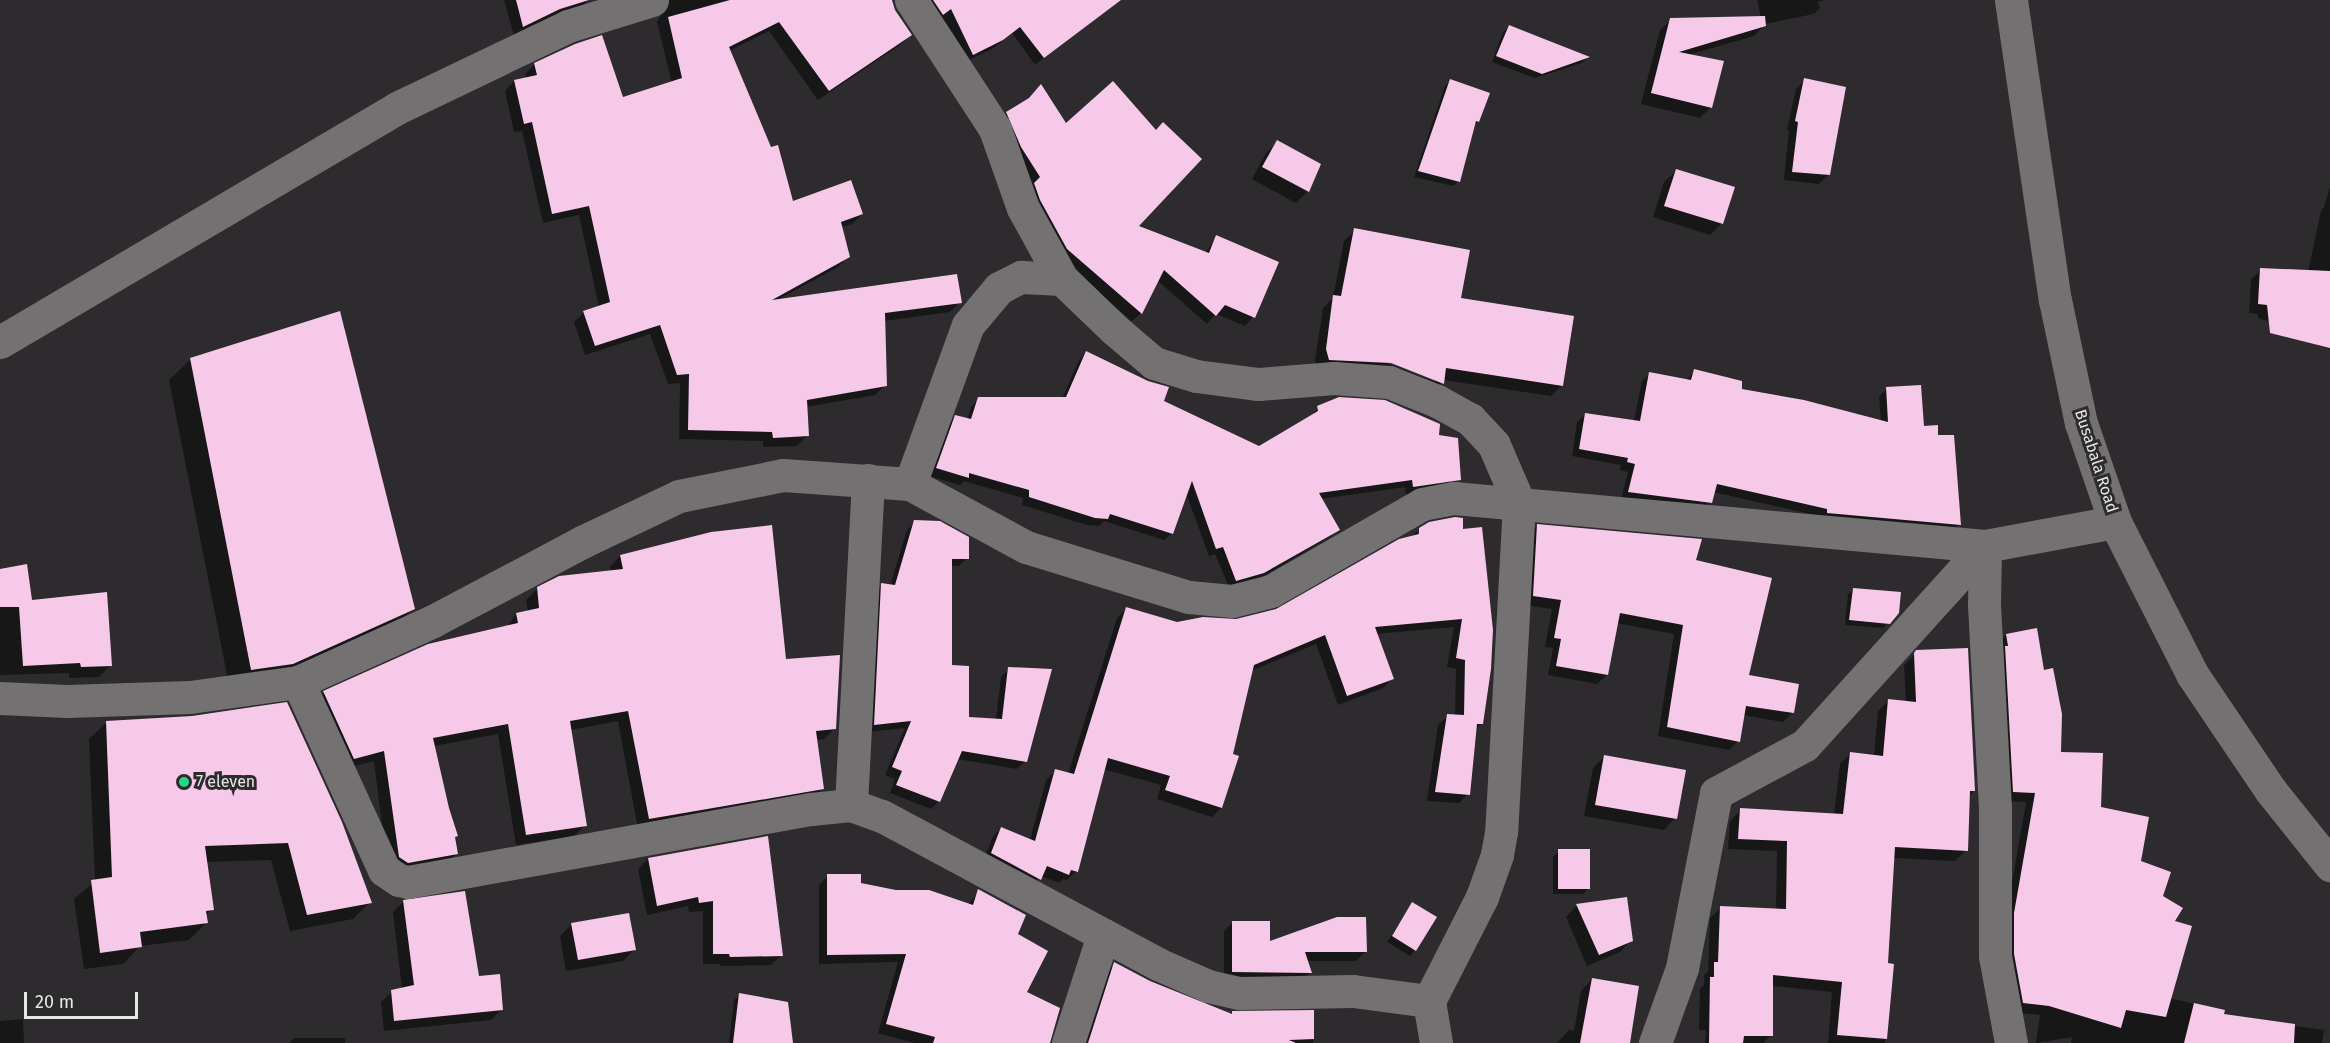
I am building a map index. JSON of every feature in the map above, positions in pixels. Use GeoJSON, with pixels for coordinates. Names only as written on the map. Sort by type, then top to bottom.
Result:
{"type":"FeatureCollection","features":[{"type":"Feature","properties":{"kind":"street"},"geometry":{"type":"LineString","coordinates":[[0,342],[397,108],[568,26],[652,0]]}},
{"type":"Feature","properties":{"kind":"street"},"geometry":{"type":"LineString","coordinates":[[911,0],[995,129],[1023,208],[1062,279],[1114,329],[1154,363],[1196,376],[1258,384],[1334,378],[1389,381],[1437,401],[1470,419],[1494,445],[1519,503],[1502,773],[1501,832],[1497,855],[1482,897],[1429,1001],[1436,1043]]}},
{"type":"Feature","properties":{"kind":"street","name":"Busabala Road"},"geometry":{"type":"LineString","coordinates":[[2011,0],[2055,300],[2081,423],[2115,522],[2192,674],[2271,791],[2330,865]]}},
{"type":"Feature","properties":{"kind":"street"},"geometry":{"type":"LineString","coordinates":[[910,484],[968,325],[999,288],[1021,278],[1062,279]]}},
{"type":"Feature","properties":{"kind":"street"},"geometry":{"type":"LineString","coordinates":[[0,698],[67,701],[190,698],[298,682],[433,621],[582,542],[679,496],[783,475],[910,484],[1026,547],[1189,597],[1232,601],[1271,591],[1422,504],[1454,498],[1985,546],[2115,522]]}},
{"type":"Feature","properties":{"kind":"street"},"geometry":{"type":"LineString","coordinates":[[851,805],[868,480]]}},
{"type":"Feature","properties":{"kind":"street"},"geometry":{"type":"LineString","coordinates":[[1654,1043],[1683,968],[1716,793],[1805,745],[1985,546]]}},
{"type":"Feature","properties":{"kind":"street"},"geometry":{"type":"LineString","coordinates":[[1985,546],[1984,605],[1995,808],[1995,956],[2011,1043]]}},
{"type":"Feature","properties":{"kind":"street"},"geometry":{"type":"LineString","coordinates":[[298,682],[384,870],[399,880],[408,882],[811,809],[851,805],[882,816],[1103,935],[1208,986],[1239,993],[1353,991],[1429,1001]]}},
{"type":"Feature","properties":{"kind":"street"},"geometry":{"type":"LineString","coordinates":[[1068,1043],[1103,935]]}},
{"type":"Feature","properties":{"kind":"building"},"geometry":{"type":"Polygon","coordinates":[[[516,0],[589,0],[560,9],[523,27],[516,0]]]}},
{"type":"Feature","properties":{"kind":"building"},"geometry":{"type":"Polygon","coordinates":[[[730,0],[892,0],[895,10],[912,35],[829,91],[779,22],[729,47],[771,147],[778,145],[793,201],[851,180],[863,214],[841,222],[850,257],[772,300],[957,274],[962,303],[885,313],[887,386],[807,400],[809,436],[773,438],[772,432],[688,430],[689,374],[677,375],[660,325],[595,346],[583,311],[610,302],[589,206],[552,214],[532,122],[524,124],[514,80],[537,75],[534,63],[575,44],[602,35],[623,97],[682,78],[668,17],[730,0]]]}},
{"type":"Feature","properties":{"kind":"building"},"geometry":{"type":"Polygon","coordinates":[[[933,0],[1121,0],[1044,58],[1020,27],[1003,40],[973,55],[951,9],[943,15],[933,0]]]}},
{"type":"Feature","properties":{"kind":"building"},"geometry":{"type":"Polygon","coordinates":[[[1765,16],[1766,26],[1679,52],[1724,61],[1712,108],[1651,93],[1670,18],[1765,16]]]}},
{"type":"Feature","properties":{"kind":"building"},"geometry":{"type":"Polygon","coordinates":[[[1509,25],[1590,57],[1542,74],[1496,56],[1509,25]]]}},
{"type":"Feature","properties":{"kind":"building"},"geometry":{"type":"Polygon","coordinates":[[[1804,78],[1846,87],[1830,175],[1792,172],[1798,122],[1795,121],[1804,78]]]}},
{"type":"Feature","properties":{"kind":"building"},"geometry":{"type":"Polygon","coordinates":[[[1450,79],[1490,93],[1479,122],[1476,121],[1460,182],[1418,171],[1450,79]]]}},
{"type":"Feature","properties":{"kind":"building"},"geometry":{"type":"Polygon","coordinates":[[[1113,81],[1156,130],[1163,122],[1202,159],[1139,226],[1209,253],[1216,235],[1279,262],[1255,318],[1225,305],[1216,316],[1164,270],[1142,314],[1067,249],[1040,200],[1034,183],[1040,177],[1021,147],[1006,112],[1029,98],[1041,84],[1066,123],[1113,81]]]}},
{"type":"Feature","properties":{"kind":"building"},"geometry":{"type":"Polygon","coordinates":[[[1277,140],[1321,164],[1309,192],[1262,167],[1277,140]]]}},
{"type":"Feature","properties":{"kind":"building"},"geometry":{"type":"Polygon","coordinates":[[[1676,169],[1735,187],[1723,224],[1664,206],[1676,169]]]}},
{"type":"Feature","properties":{"kind":"building"},"geometry":{"type":"Polygon","coordinates":[[[1354,228],[1470,250],[1461,298],[1574,316],[1563,386],[1446,368],[1444,384],[1391,363],[1329,360],[1326,349],[1333,295],[1341,296],[1354,228]]]}},
{"type":"Feature","properties":{"kind":"building"},"geometry":{"type":"Polygon","coordinates":[[[2260,268],[2330,271],[2330,348],[2270,333],[2267,305],[2258,304],[2260,268]]]}},
{"type":"Feature","properties":{"kind":"building"},"geometry":{"type":"Polygon","coordinates":[[[340,311],[415,609],[293,664],[251,670],[190,358],[340,311]]]}},
{"type":"Feature","properties":{"kind":"building"},"geometry":{"type":"Polygon","coordinates":[[[1086,351],[1148,381],[1169,387],[1164,401],[1259,446],[1318,411],[1317,406],[1339,397],[1385,400],[1440,424],[1439,435],[1458,438],[1461,480],[1413,487],[1412,480],[1319,493],[1340,530],[1264,573],[1236,581],[1223,547],[1216,549],[1192,481],[1173,534],[1110,514],[1108,519],[1095,518],[1029,497],[1029,490],[969,473],[969,478],[936,468],[955,415],[971,419],[978,397],[1066,397],[1086,351]]]}},
{"type":"Feature","properties":{"kind":"building"},"geometry":{"type":"Polygon","coordinates":[[[1694,369],[1742,381],[1742,389],[1804,400],[1888,422],[1886,387],[1921,385],[1924,426],[1938,425],[1938,435],[1954,435],[1961,525],[1827,513],[1827,509],[1717,484],[1712,503],[1628,492],[1635,464],[1627,462],[1628,458],[1579,449],[1585,413],[1640,421],[1649,372],[1691,380],[1694,369]]]}},
{"type":"Feature","properties":{"kind":"building"},"geometry":{"type":"Polygon","coordinates":[[[1455,517],[1463,518],[1463,529],[1482,527],[1493,630],[1491,669],[1483,724],[1477,724],[1470,795],[1435,792],[1447,714],[1464,715],[1465,660],[1456,658],[1462,619],[1375,627],[1394,679],[1347,696],[1325,635],[1254,665],[1233,754],[1239,756],[1222,808],[1165,790],[1170,776],[1108,758],[1078,872],[1071,870],[1069,875],[1047,866],[1041,880],[991,853],[1001,827],[1035,841],[1055,769],[1074,774],[1126,607],[1177,622],[1203,617],[1236,619],[1276,609],[1399,539],[1419,534],[1419,528],[1429,522],[1455,517]]]}},
{"type":"Feature","properties":{"kind":"building"},"geometry":{"type":"Polygon","coordinates":[[[914,520],[940,521],[969,537],[969,559],[952,559],[952,665],[969,666],[969,717],[1002,719],[1008,667],[1052,669],[1027,762],[962,751],[940,802],[896,785],[902,771],[892,767],[911,721],[874,725],[881,583],[895,585],[914,520]]]}},
{"type":"Feature","properties":{"kind":"building"},"geometry":{"type":"Polygon","coordinates":[[[1537,524],[1702,539],[1696,560],[1772,578],[1749,675],[1799,684],[1794,713],[1746,706],[1740,742],[1667,727],[1683,625],[1620,613],[1608,675],[1556,666],[1561,639],[1554,638],[1561,600],[1533,596],[1537,524]]]}},
{"type":"Feature","properties":{"kind":"building"},"geometry":{"type":"Polygon","coordinates":[[[772,525],[786,659],[840,655],[836,729],[816,731],[824,789],[649,819],[628,711],[570,721],[587,826],[526,835],[508,724],[433,738],[458,836],[455,837],[458,854],[408,863],[399,857],[384,751],[354,759],[323,691],[428,644],[518,623],[516,613],[539,608],[537,587],[559,576],[623,569],[620,555],[711,532],[772,525]]]}},
{"type":"Feature","properties":{"kind":"building"},"geometry":{"type":"Polygon","coordinates":[[[27,564],[32,600],[107,592],[112,666],[81,667],[80,663],[23,666],[19,607],[0,607],[0,569],[27,564]]]}},
{"type":"Feature","properties":{"kind":"building"},"geometry":{"type":"Polygon","coordinates":[[[1853,588],[1901,592],[1899,613],[1890,624],[1849,620],[1853,588]]]}},
{"type":"Feature","properties":{"kind":"building"},"geometry":{"type":"Polygon","coordinates":[[[2037,628],[2044,670],[2053,668],[2062,714],[2061,752],[2103,753],[2101,807],[2149,817],[2141,861],[2171,872],[2163,896],[2183,908],[2175,921],[2192,926],[2166,1017],[2126,1010],[2121,1028],[2049,1006],[2023,1003],[2014,954],[2014,913],[2035,793],[2013,792],[2005,646],[2008,646],[2006,634],[2037,628]]]}},
{"type":"Feature","properties":{"kind":"building"},"geometry":{"type":"Polygon","coordinates":[[[1968,648],[1975,791],[1970,791],[1968,851],[1895,847],[1888,963],[1894,964],[1887,1039],[1837,1035],[1842,982],[1773,975],[1773,1036],[1744,1036],[1743,1043],[1709,1043],[1710,977],[1714,977],[1714,962],[1718,962],[1720,906],[1786,909],[1787,841],[1738,839],[1740,808],[1843,814],[1850,752],[1883,756],[1888,699],[1916,702],[1914,653],[1916,650],[1968,648]]]}},
{"type":"Feature","properties":{"kind":"building"},"geometry":{"type":"Polygon","coordinates":[[[287,702],[342,822],[372,903],[307,915],[288,843],[205,846],[214,910],[206,911],[208,923],[140,932],[142,947],[100,953],[91,880],[112,877],[106,721],[192,716],[287,702]]]}},
{"type":"Feature","properties":{"kind":"building"},"geometry":{"type":"Polygon","coordinates":[[[1604,755],[1686,770],[1677,819],[1595,805],[1604,755]]]}},
{"type":"Feature","properties":{"kind":"building"},"geometry":{"type":"Polygon","coordinates":[[[768,836],[783,956],[730,957],[729,954],[713,954],[713,901],[699,903],[698,897],[657,906],[648,858],[768,836]]]}},
{"type":"Feature","properties":{"kind":"building"},"geometry":{"type":"Polygon","coordinates":[[[1558,849],[1590,849],[1590,889],[1558,889],[1558,849]]]}},
{"type":"Feature","properties":{"kind":"building"},"geometry":{"type":"Polygon","coordinates":[[[827,874],[861,874],[861,883],[896,890],[929,890],[973,905],[978,889],[1026,915],[1018,934],[1048,951],[1027,992],[1060,1008],[1050,1043],[933,1043],[935,1037],[886,1024],[906,954],[827,955],[827,874]]]}},
{"type":"Feature","properties":{"kind":"building"},"geometry":{"type":"Polygon","coordinates":[[[465,891],[479,976],[500,974],[503,1010],[394,1021],[391,990],[414,985],[403,900],[465,891]]]}},
{"type":"Feature","properties":{"kind":"building"},"geometry":{"type":"Polygon","coordinates":[[[1627,897],[1633,941],[1599,955],[1576,904],[1627,897]]]}},
{"type":"Feature","properties":{"kind":"building"},"geometry":{"type":"Polygon","coordinates":[[[1412,902],[1437,917],[1416,951],[1392,936],[1412,902]]]}},
{"type":"Feature","properties":{"kind":"building"},"geometry":{"type":"Polygon","coordinates":[[[629,913],[636,950],[578,960],[571,923],[629,913]]]}},
{"type":"Feature","properties":{"kind":"building"},"geometry":{"type":"Polygon","coordinates":[[[1337,917],[1366,917],[1367,952],[1305,952],[1312,973],[1232,972],[1232,921],[1270,921],[1270,941],[1337,917]]]}},
{"type":"Feature","properties":{"kind":"building"},"geometry":{"type":"Polygon","coordinates":[[[1114,962],[1150,981],[1232,1014],[1232,1011],[1314,1010],[1314,1039],[1289,1040],[1296,1043],[1088,1043],[1114,962]]]}},
{"type":"Feature","properties":{"kind":"building"},"geometry":{"type":"Polygon","coordinates":[[[1592,978],[1639,986],[1630,1043],[1580,1043],[1592,978]]]}},
{"type":"Feature","properties":{"kind":"building"},"geometry":{"type":"Polygon","coordinates":[[[739,993],[788,1002],[793,1043],[733,1043],[739,993]]]}},
{"type":"Feature","properties":{"kind":"building"},"geometry":{"type":"Polygon","coordinates":[[[2194,1003],[2225,1010],[2224,1014],[2295,1024],[2294,1043],[2184,1043],[2194,1003]]]}},
{"type":"Feature","properties":{"kind":"place","name":"7 eleven"},"geometry":{"type":"Point","coordinates":[184,782]}}]}
